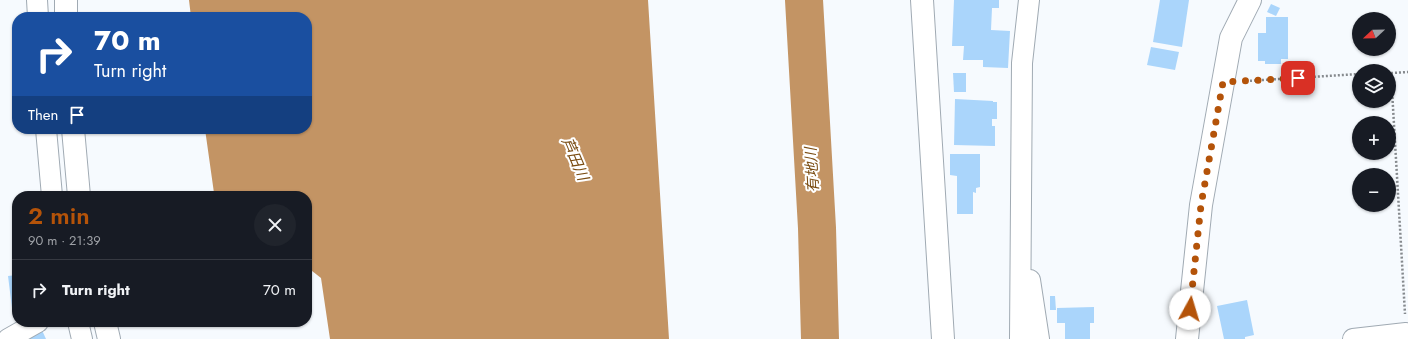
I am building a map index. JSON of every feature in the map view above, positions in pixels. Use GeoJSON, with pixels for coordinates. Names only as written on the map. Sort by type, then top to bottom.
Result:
{"type":"FeatureCollection","features":[{"type":"Feature","properties":{"kind":"street"},"geometry":{"type":"LineString","coordinates":[[37,0],[38,12]]}},
{"type":"Feature","properties":{"kind":"street"},"geometry":{"type":"LineString","coordinates":[[66,0],[66,12]]}},
{"type":"Feature","properties":{"kind":"street"},"geometry":{"type":"LineString","coordinates":[[922,0],[943,339]]}},
{"type":"Feature","properties":{"kind":"street"},"geometry":{"type":"LineString","coordinates":[[1020,339],[1022,63],[1029,0]]}},
{"type":"Feature","properties":{"kind":"street"},"geometry":{"type":"LineString","coordinates":[[1187,339],[1201,205],[1231,38],[1250,0]]}},
{"type":"Feature","properties":{"kind":"street"},"geometry":{"type":"LineString","coordinates":[[46,134],[52,191]]}},
{"type":"Feature","properties":{"kind":"street"},"geometry":{"type":"LineString","coordinates":[[49,165],[53,134]]}},
{"type":"Feature","properties":{"kind":"street"},"geometry":{"type":"LineString","coordinates":[[73,134],[79,191]]}},
{"type":"Feature","properties":{"kind":"street"},"geometry":{"type":"LineString","coordinates":[[1020,270],[1030,279],[1039,339]]}},
{"type":"Feature","properties":{"kind":"street"},"geometry":{"type":"LineString","coordinates":[[8,339],[29,327]]}},
{"type":"Feature","properties":{"kind":"street"},"geometry":{"type":"LineString","coordinates":[[79,327],[82,339]]}},
{"type":"Feature","properties":{"kind":"street"},"geometry":{"type":"LineString","coordinates":[[107,327],[109,339]]}},
{"type":"Feature","properties":{"kind":"street"},"geometry":{"type":"LineString","coordinates":[[1353,339],[1406,333]]}},
{"type":"Feature","properties":{"kind":"path"},"geometry":{"type":"LineString","coordinates":[[1396,73],[1408,72]]}},
{"type":"Feature","properties":{"kind":"path"},"geometry":{"type":"LineString","coordinates":[[1223,82],[1352,74]]}},
{"type":"Feature","properties":{"kind":"path"},"geometry":{"type":"LineString","coordinates":[[1392,108],[1406,333]]}},
{"type":"Feature","properties":{"kind":"water","name":"芦田川"},"geometry":{"type":"Polygon","coordinates":[[[189,0],[648,0],[669,339],[330,339],[321,278],[312,271],[312,191],[214,191],[206,134],[312,134],[312,12],[190,12],[189,0]]]}},
{"type":"Feature","properties":{"kind":"building"},"geometry":{"type":"Polygon","coordinates":[[[954,0],[999,0],[999,8],[992,8],[991,30],[1010,31],[1008,68],[983,67],[983,60],[963,60],[964,46],[952,46],[954,0]]]}},
{"type":"Feature","properties":{"kind":"building"},"geometry":{"type":"Polygon","coordinates":[[[1160,0],[1189,0],[1182,47],[1153,42],[1160,0]]]}},
{"type":"Feature","properties":{"kind":"building"},"geometry":{"type":"Polygon","coordinates":[[[1271,4],[1280,8],[1276,16],[1267,12],[1271,4]]]}},
{"type":"Feature","properties":{"kind":"building"},"geometry":{"type":"Polygon","coordinates":[[[1266,17],[1288,17],[1288,59],[1281,59],[1281,64],[1265,64],[1265,61],[1258,61],[1258,33],[1266,33],[1266,17]]]}},
{"type":"Feature","properties":{"kind":"building"},"geometry":{"type":"Polygon","coordinates":[[[1151,47],[1179,52],[1175,70],[1147,65],[1151,47]]]}},
{"type":"Feature","properties":{"kind":"building"},"geometry":{"type":"Polygon","coordinates":[[[953,73],[966,73],[966,92],[954,92],[953,73]]]}},
{"type":"Feature","properties":{"kind":"building"},"geometry":{"type":"Polygon","coordinates":[[[955,99],[997,102],[997,119],[992,119],[992,126],[995,126],[995,146],[954,145],[955,99]]]}},
{"type":"Feature","properties":{"kind":"building"},"geometry":{"type":"Polygon","coordinates":[[[950,154],[980,154],[980,187],[976,188],[976,193],[973,192],[973,214],[957,214],[957,176],[950,175],[950,154]]]}},
{"type":"Feature","properties":{"kind":"building"},"geometry":{"type":"Polygon","coordinates":[[[8,276],[12,276],[12,308],[8,276]]]}},
{"type":"Feature","properties":{"kind":"building"},"geometry":{"type":"Polygon","coordinates":[[[1050,296],[1055,296],[1056,310],[1050,310],[1050,296]]]}},
{"type":"Feature","properties":{"kind":"building"},"geometry":{"type":"Polygon","coordinates":[[[1247,300],[1254,335],[1245,337],[1245,339],[1224,339],[1217,306],[1247,300]]]}},
{"type":"Feature","properties":{"kind":"building"},"geometry":{"type":"Polygon","coordinates":[[[1094,307],[1094,323],[1090,323],[1090,339],[1065,339],[1065,323],[1057,323],[1057,308],[1094,307]]]}},
{"type":"Feature","properties":{"kind":"building"},"geometry":{"type":"Polygon","coordinates":[[[41,328],[46,339],[29,339],[27,334],[41,328]]]}},
{"type":"Feature","properties":{"kind":"waterway","name":"有地川"},"geometry":{"type":"LineString","coordinates":[[804,0],[817,228],[820,339]]}},
{"type":"Feature","properties":{"kind":"route"},"geometry":{"type":"LineString","coordinates":[[1190,309],[1201,205],[1223,82],[1298,78]]}}]}
